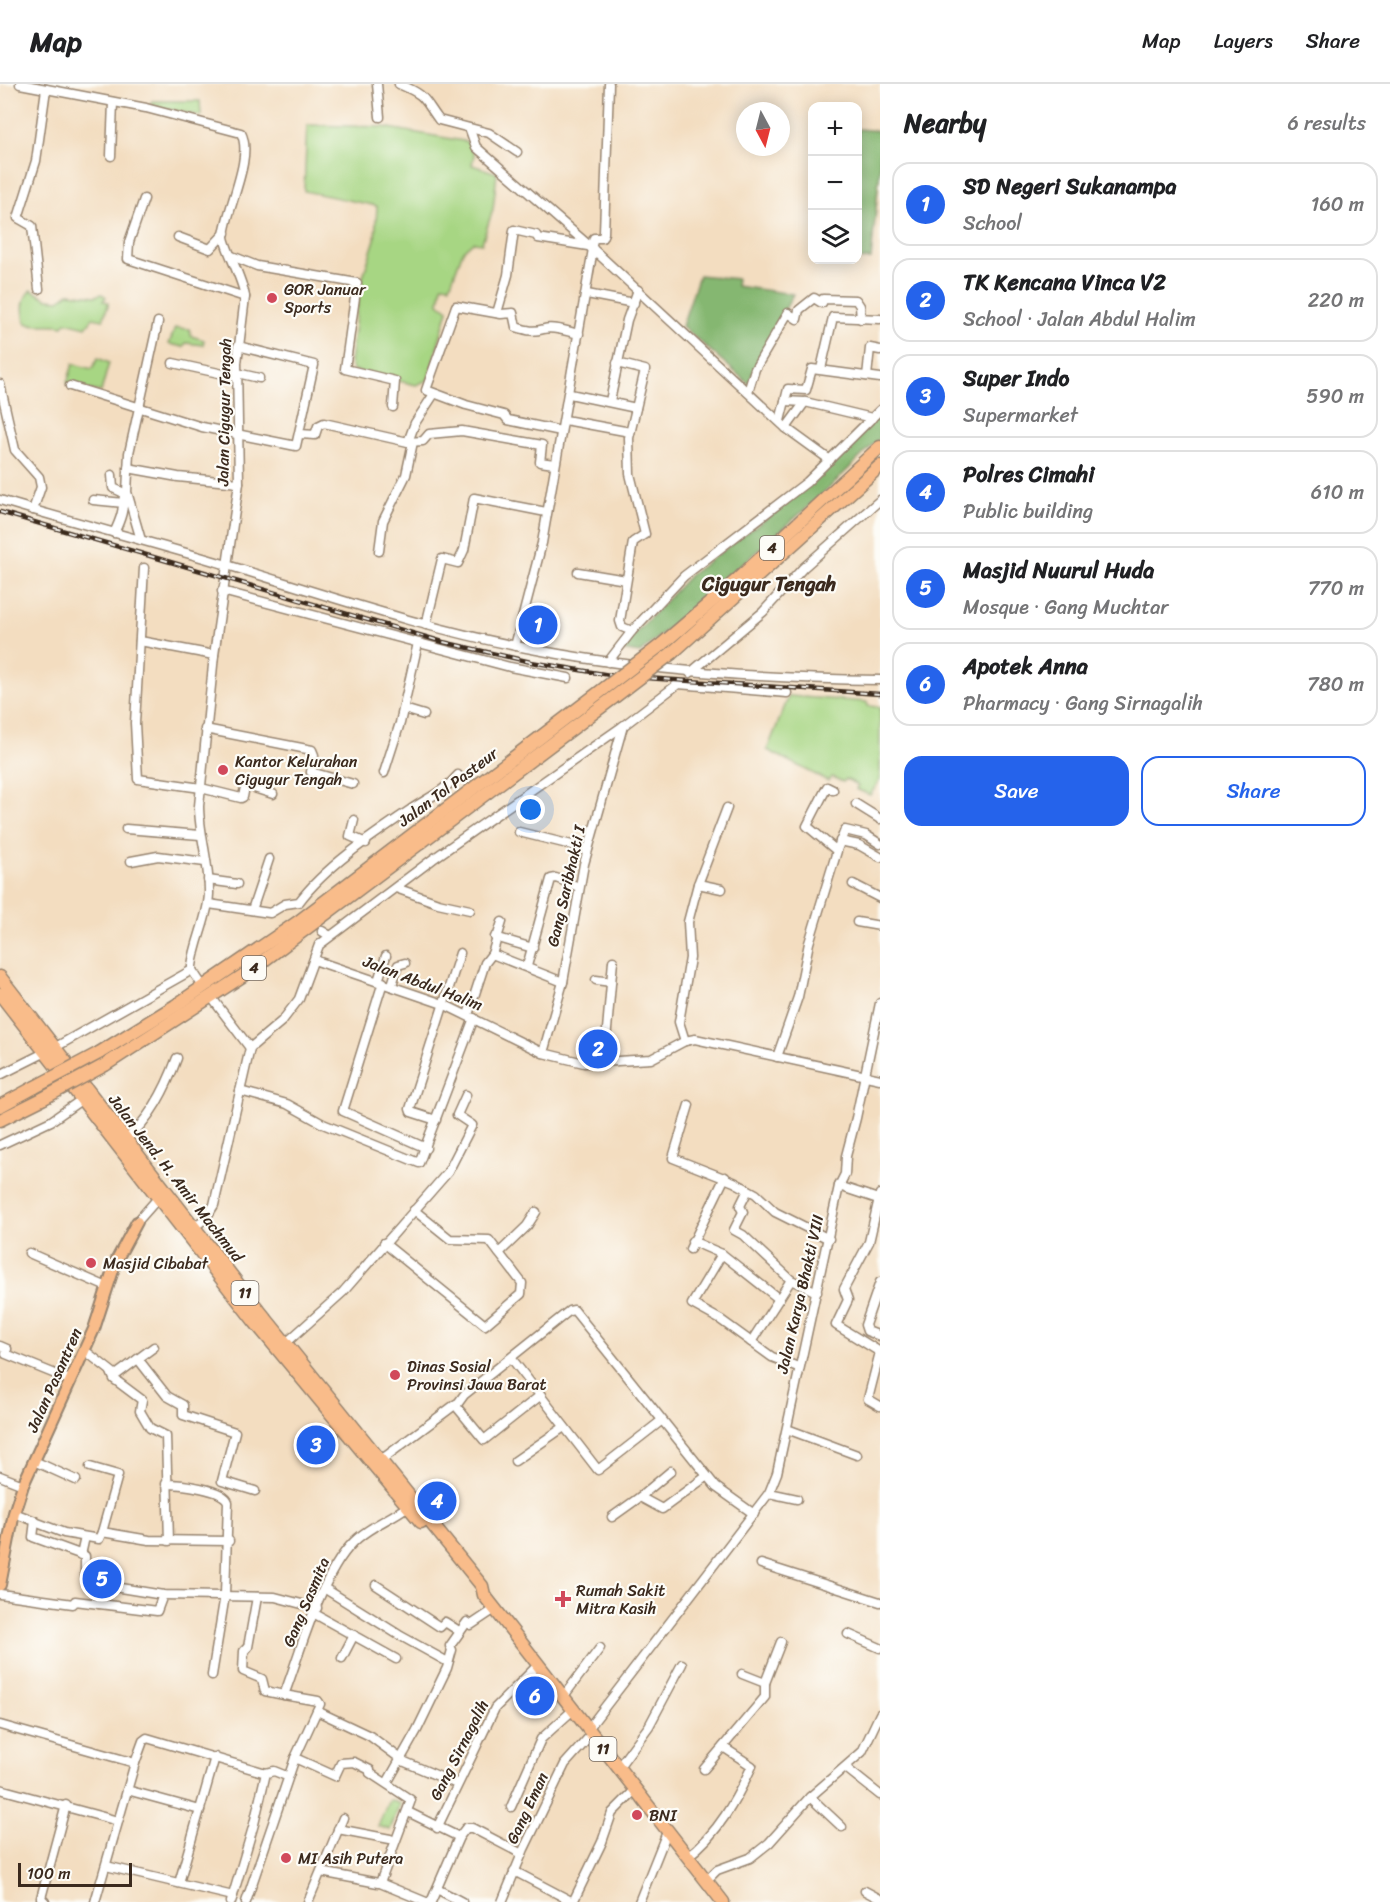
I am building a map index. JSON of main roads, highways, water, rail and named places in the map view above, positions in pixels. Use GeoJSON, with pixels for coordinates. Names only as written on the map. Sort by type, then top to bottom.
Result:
{"type":"FeatureCollection","features":[{"type":"Feature","properties":{"kind":"highway","name":"Jalan Tol Pasteur"},"geometry":{"type":"LineString","coordinates":[[609,693],[738,579],[880,447]]}},
{"type":"Feature","properties":{"kind":"highway","name":"Jalan Tol Pasteur"},"geometry":{"type":"LineString","coordinates":[[0,1120],[105,1065],[247,973],[392,858],[609,693],[672,653],[714,618],[880,466]]}},
{"type":"Feature","properties":{"kind":"highway","name":"Jalan Tol Pasteur"},"geometry":{"type":"LineString","coordinates":[[0,1106],[99,1053],[238,964],[392,858]]}},
{"type":"Feature","properties":{"kind":"highway","name":"Jalan Jend. H. Amir Machmud"},"geometry":{"type":"LineString","coordinates":[[0,977],[81,1100],[377,1462],[482,1586],[484,1595]]}},
{"type":"Feature","properties":{"kind":"highway","name":"Jalan Jend. H. Amir Machmud"},"geometry":{"type":"LineString","coordinates":[[0,994],[129,1137],[194,1227],[377,1462],[408,1506],[476,1590],[484,1595],[723,1902]]}},
{"type":"Feature","properties":{"kind":"main road","name":"Jalan Pasantren"},"geometry":{"type":"LineString","coordinates":[[0,1585],[3,1544],[24,1485],[84,1350],[116,1261],[137,1222]]}},
{"type":"Feature","properties":{"kind":"railway"},"geometry":{"type":"LineString","coordinates":[[0,512],[443,642],[531,662],[616,676],[880,694]]}},
{"type":"Feature","properties":{"kind":"place","name":"GOR Januar Sports"},"geometry":{"type":"Point","coordinates":[272,298]}},
{"type":"Feature","properties":{"kind":"place","name":"SD Negeri Sukanampa"},"geometry":{"type":"Point","coordinates":[538,625]}},
{"type":"Feature","properties":{"kind":"place","name":"Kantor Kelurahan Cigugur Tengah"},"geometry":{"type":"Point","coordinates":[223,770]}},
{"type":"Feature","properties":{"kind":"place","name":"TK Kencana Vinca V2"},"geometry":{"type":"Point","coordinates":[598,1049]}},
{"type":"Feature","properties":{"kind":"place","name":"Masjid Cibabat"},"geometry":{"type":"Point","coordinates":[91,1263]}},
{"type":"Feature","properties":{"kind":"place","name":"Dinas Sosial Provinsi Jawa Barat"},"geometry":{"type":"Point","coordinates":[395,1375]}},
{"type":"Feature","properties":{"kind":"place","name":"Super Indo"},"geometry":{"type":"Point","coordinates":[316,1445]}},
{"type":"Feature","properties":{"kind":"place","name":"Polres Cimahi"},"geometry":{"type":"Point","coordinates":[437,1501]}},
{"type":"Feature","properties":{"kind":"place","name":"Masjid Nuurul Huda"},"geometry":{"type":"Point","coordinates":[102,1579]}},
{"type":"Feature","properties":{"kind":"place","name":"Rumah Sakit Mitra Kasih"},"geometry":{"type":"Point","coordinates":[563,1599]}},
{"type":"Feature","properties":{"kind":"place","name":"Apotek Anna"},"geometry":{"type":"Point","coordinates":[535,1696]}},
{"type":"Feature","properties":{"kind":"place","name":"BNI"},"geometry":{"type":"Point","coordinates":[637,1815]}},
{"type":"Feature","properties":{"kind":"place","name":"MI Asih Putera"},"geometry":{"type":"Point","coordinates":[286,1858]}},
{"type":"Feature","properties":{"kind":"district","name":"Cigugur Tengah"},"geometry":{"type":"Point","coordinates":[769,584]}}]}
